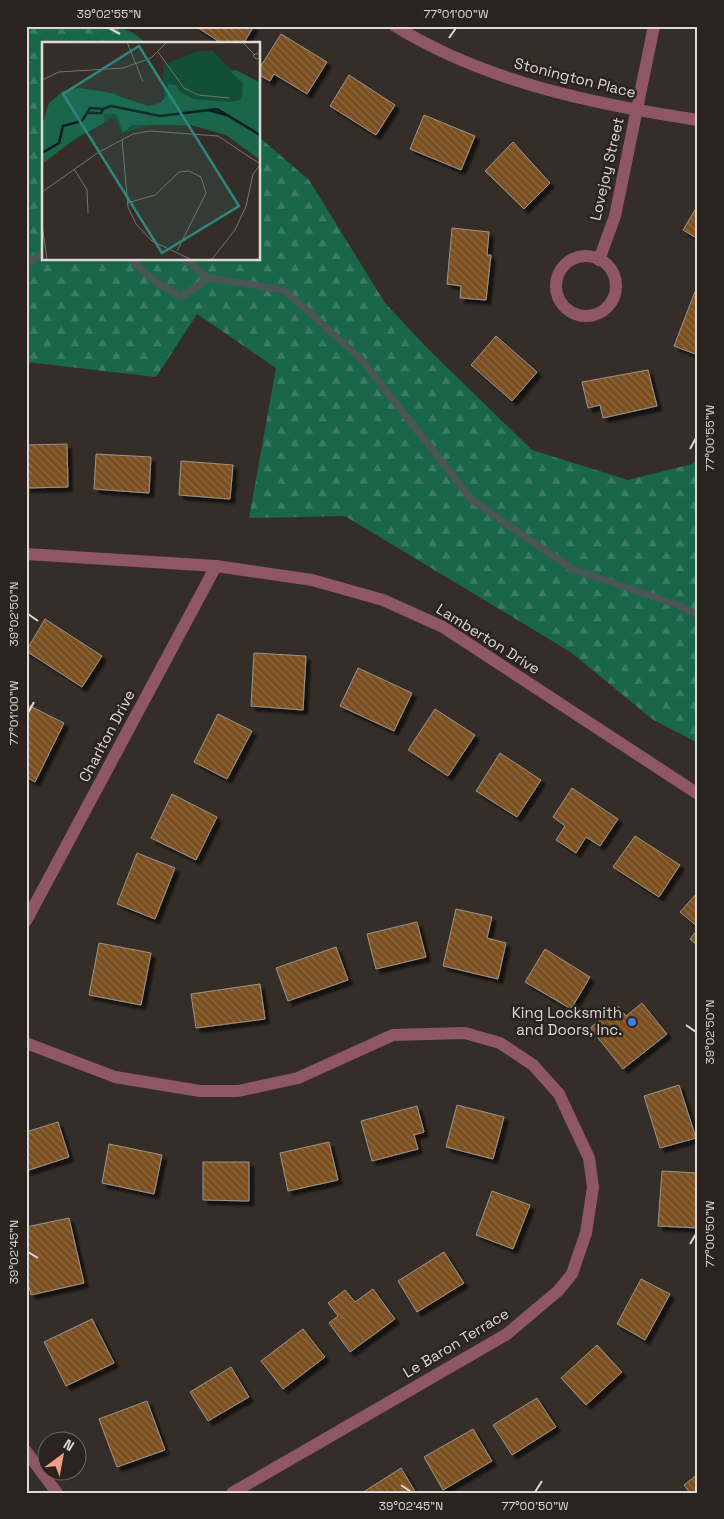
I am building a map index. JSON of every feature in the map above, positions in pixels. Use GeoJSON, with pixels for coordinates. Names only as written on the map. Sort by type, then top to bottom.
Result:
{"type":"FeatureCollection","features":[{"type":"Feature","properties":{"kind":"street","name":"Stonington Place"},"geometry":{"type":"LineString","coordinates":[[394,26],[421,42],[521,84],[637,111],[698,120]]}},
{"type":"Feature","properties":{"kind":"street","name":"Lovejoy Street"},"geometry":{"type":"LineString","coordinates":[[599,260],[615,216],[654,26]]}},
{"type":"Feature","properties":{"kind":"street"},"geometry":{"type":"LineString","coordinates":[[584,256],[599,260],[611,269],[616,278],[614,299],[608,308],[599,314],[579,315],[569,311],[557,294],[556,284],[559,274],[574,259],[584,256]]}},
{"type":"Feature","properties":{"kind":"street","name":"Lamberton Drive"},"geometry":{"type":"LineString","coordinates":[[26,554],[216,566],[312,580],[384,600],[443,627],[698,794]]}},
{"type":"Feature","properties":{"kind":"street","name":"Charlton Drive"},"geometry":{"type":"LineString","coordinates":[[26,921],[216,566]]}},
{"type":"Feature","properties":{"kind":"street","name":"Le Baron Terrace"},"geometry":{"type":"LineString","coordinates":[[26,1043],[115,1077],[200,1091],[238,1091],[298,1078],[393,1035],[465,1033],[500,1043],[533,1065],[559,1094],[589,1158],[593,1187],[586,1233],[572,1274],[558,1291],[507,1334],[232,1493]]}},
{"type":"Feature","properties":{"kind":"street"},"geometry":{"type":"LineString","coordinates":[[26,1450],[57,1493]]}},
{"type":"Feature","properties":{"kind":"green space"},"geometry":{"type":"Polygon","coordinates":[[[26,26],[117,26],[135,34],[145,42],[42,42],[42,260],[260,260],[260,138],[309,180],[385,303],[429,350],[532,450],[628,480],[692,464],[698,458],[698,743],[652,719],[572,653],[345,516],[249,518],[276,368],[197,314],[156,377],[26,362],[26,26]]]}},
{"type":"Feature","properties":{"kind":"building"},"geometry":{"type":"Polygon","coordinates":[[[195,26],[254,26],[244,42],[220,42],[195,26]]]}},
{"type":"Feature","properties":{"kind":"building"},"geometry":{"type":"Polygon","coordinates":[[[281,34],[327,62],[307,94],[274,74],[270,81],[260,76],[260,67],[281,34]]]}},
{"type":"Feature","properties":{"kind":"building"},"geometry":{"type":"Polygon","coordinates":[[[349,75],[395,105],[376,135],[330,106],[349,75]]]}},
{"type":"Feature","properties":{"kind":"building"},"geometry":{"type":"Polygon","coordinates":[[[424,115],[475,136],[461,170],[410,149],[424,115]]]}},
{"type":"Feature","properties":{"kind":"building"},"geometry":{"type":"Polygon","coordinates":[[[513,142],[550,183],[524,209],[485,171],[513,142]]]}},
{"type":"Feature","properties":{"kind":"building"},"geometry":{"type":"Polygon","coordinates":[[[698,205],[698,239],[683,230],[698,205]]]}},
{"type":"Feature","properties":{"kind":"building"},"geometry":{"type":"Polygon","coordinates":[[[452,228],[489,232],[487,255],[491,255],[486,300],[460,298],[461,286],[447,284],[452,228]]]}},
{"type":"Feature","properties":{"kind":"building"},"geometry":{"type":"Polygon","coordinates":[[[698,284],[698,355],[674,346],[698,284]]]}},
{"type":"Feature","properties":{"kind":"building"},"geometry":{"type":"Polygon","coordinates":[[[496,336],[537,372],[512,401],[471,365],[496,336]]]}},
{"type":"Feature","properties":{"kind":"building"},"geometry":{"type":"Polygon","coordinates":[[[648,370],[657,406],[603,418],[600,405],[588,408],[582,382],[648,370]]]}},
{"type":"Feature","properties":{"kind":"building"},"geometry":{"type":"Polygon","coordinates":[[[67,444],[68,487],[26,488],[26,445],[67,444]]]}},
{"type":"Feature","properties":{"kind":"building"},"geometry":{"type":"Polygon","coordinates":[[[96,454],[151,457],[149,493],[94,489],[96,454]]]}},
{"type":"Feature","properties":{"kind":"building"},"geometry":{"type":"Polygon","coordinates":[[[181,461],[233,465],[230,499],[179,495],[181,461]]]}},
{"type":"Feature","properties":{"kind":"building"},"geometry":{"type":"Polygon","coordinates":[[[45,619],[102,656],[82,687],[26,651],[45,619]]]}},
{"type":"Feature","properties":{"kind":"building"},"geometry":{"type":"Polygon","coordinates":[[[254,653],[306,656],[303,710],[251,706],[254,653]]]}},
{"type":"Feature","properties":{"kind":"building"},"geometry":{"type":"Polygon","coordinates":[[[358,668],[412,693],[394,731],[340,706],[358,668]]]}},
{"type":"Feature","properties":{"kind":"building"},"geometry":{"type":"Polygon","coordinates":[[[30,706],[64,723],[35,782],[26,777],[26,714],[30,706]]]}},
{"type":"Feature","properties":{"kind":"building"},"geometry":{"type":"Polygon","coordinates":[[[435,709],[475,735],[448,776],[408,750],[435,709]]]}},
{"type":"Feature","properties":{"kind":"building"},"geometry":{"type":"Polygon","coordinates":[[[218,714],[252,731],[227,779],[194,762],[218,714]]]}},
{"type":"Feature","properties":{"kind":"building"},"geometry":{"type":"Polygon","coordinates":[[[500,753],[541,780],[517,817],[476,791],[500,753]]]}},
{"type":"Feature","properties":{"kind":"building"},"geometry":{"type":"Polygon","coordinates":[[[572,788],[618,819],[600,846],[586,837],[576,853],[556,840],[565,826],[553,817],[572,788]]]}},
{"type":"Feature","properties":{"kind":"building"},"geometry":{"type":"Polygon","coordinates":[[[172,794],[217,817],[196,860],[151,838],[172,794]]]}},
{"type":"Feature","properties":{"kind":"building"},"geometry":{"type":"Polygon","coordinates":[[[635,836],[680,865],[659,897],[613,867],[635,836]]]}},
{"type":"Feature","properties":{"kind":"building"},"geometry":{"type":"Polygon","coordinates":[[[137,853],[175,868],[155,919],[117,904],[137,853]]]}},
{"type":"Feature","properties":{"kind":"building"},"geometry":{"type":"Polygon","coordinates":[[[698,892],[698,927],[680,912],[698,892]]]}},
{"type":"Feature","properties":{"kind":"building"},"geometry":{"type":"Polygon","coordinates":[[[456,909],[492,917],[487,938],[506,943],[498,979],[443,966],[456,909]]]}},
{"type":"Feature","properties":{"kind":"building"},"geometry":{"type":"Polygon","coordinates":[[[417,922],[426,957],[376,969],[367,934],[417,922]]]}},
{"type":"Feature","properties":{"kind":"building"},"geometry":{"type":"Polygon","coordinates":[[[698,929],[698,946],[690,939],[698,929]]]}},
{"type":"Feature","properties":{"kind":"building"},"geometry":{"type":"Polygon","coordinates":[[[99,943],[151,953],[141,1005],[89,995],[99,943]]]}},
{"type":"Feature","properties":{"kind":"building"},"geometry":{"type":"Polygon","coordinates":[[[336,947],[348,980],[288,1001],[276,968],[336,947]]]}},
{"type":"Feature","properties":{"kind":"building"},"geometry":{"type":"Polygon","coordinates":[[[545,949],[590,977],[571,1009],[525,982],[545,949]]]}},
{"type":"Feature","properties":{"kind":"building"},"geometry":{"type":"Polygon","coordinates":[[[260,984],[265,1019],[196,1028],[191,994],[260,984]]]}},
{"type":"Feature","properties":{"kind":"building"},"geometry":{"type":"Polygon","coordinates":[[[642,1003],[667,1034],[623,1069],[590,1028],[618,1006],[626,1016],[642,1003]]]}},
{"type":"Feature","properties":{"kind":"building"},"geometry":{"type":"Polygon","coordinates":[[[679,1085],[696,1138],[660,1148],[644,1096],[679,1085]]]}},
{"type":"Feature","properties":{"kind":"building"},"geometry":{"type":"Polygon","coordinates":[[[457,1105],[504,1117],[493,1159],[446,1147],[457,1105]]]}},
{"type":"Feature","properties":{"kind":"building"},"geometry":{"type":"Polygon","coordinates":[[[417,1106],[424,1132],[414,1135],[418,1149],[372,1161],[361,1121],[417,1106]]]}},
{"type":"Feature","properties":{"kind":"building"},"geometry":{"type":"Polygon","coordinates":[[[58,1122],[69,1157],[26,1171],[26,1132],[58,1122]]]}},
{"type":"Feature","properties":{"kind":"building"},"geometry":{"type":"Polygon","coordinates":[[[329,1142],[338,1180],[288,1191],[280,1153],[329,1142]]]}},
{"type":"Feature","properties":{"kind":"building"},"geometry":{"type":"Polygon","coordinates":[[[109,1144],[162,1155],[154,1194],[102,1183],[109,1144]]]}},
{"type":"Feature","properties":{"kind":"building"},"geometry":{"type":"Polygon","coordinates":[[[203,1162],[249,1162],[249,1201],[203,1200],[203,1162]]]}},
{"type":"Feature","properties":{"kind":"building"},"geometry":{"type":"Polygon","coordinates":[[[662,1171],[698,1173],[698,1228],[658,1226],[662,1171]]]}},
{"type":"Feature","properties":{"kind":"building"},"geometry":{"type":"Polygon","coordinates":[[[492,1191],[530,1205],[513,1249],[476,1235],[492,1191]]]}},
{"type":"Feature","properties":{"kind":"building"},"geometry":{"type":"Polygon","coordinates":[[[69,1218],[84,1283],[31,1295],[26,1275],[26,1227],[69,1218]]]}},
{"type":"Feature","properties":{"kind":"building"},"geometry":{"type":"Polygon","coordinates":[[[444,1252],[464,1283],[417,1312],[398,1281],[444,1252]]]}},
{"type":"Feature","properties":{"kind":"building"},"geometry":{"type":"Polygon","coordinates":[[[641,1279],[670,1294],[645,1340],[617,1324],[641,1279]]]}},
{"type":"Feature","properties":{"kind":"building"},"geometry":{"type":"Polygon","coordinates":[[[373,1289],[395,1319],[350,1352],[329,1323],[338,1316],[328,1303],[345,1290],[355,1302],[373,1289]]]}},
{"type":"Feature","properties":{"kind":"building"},"geometry":{"type":"Polygon","coordinates":[[[92,1319],[114,1363],[66,1386],[44,1342],[92,1319]]]}},
{"type":"Feature","properties":{"kind":"building"},"geometry":{"type":"Polygon","coordinates":[[[303,1329],[325,1357],[283,1389],[261,1361],[303,1329]]]}},
{"type":"Feature","properties":{"kind":"building"},"geometry":{"type":"Polygon","coordinates":[[[597,1345],[622,1372],[586,1405],[561,1378],[597,1345]]]}},
{"type":"Feature","properties":{"kind":"building"},"geometry":{"type":"Polygon","coordinates":[[[231,1367],[249,1397],[208,1421],[190,1392],[231,1367]]]}},
{"type":"Feature","properties":{"kind":"building"},"geometry":{"type":"Polygon","coordinates":[[[537,1398],[556,1427],[512,1455],[493,1425],[537,1398]]]}},
{"type":"Feature","properties":{"kind":"building"},"geometry":{"type":"Polygon","coordinates":[[[147,1401],[165,1450],[117,1467],[99,1419],[147,1401]]]}},
{"type":"Feature","properties":{"kind":"building"},"geometry":{"type":"Polygon","coordinates":[[[473,1429],[492,1461],[443,1490],[424,1457],[473,1429]]]}},
{"type":"Feature","properties":{"kind":"building"},"geometry":{"type":"Polygon","coordinates":[[[401,1468],[416,1493],[362,1493],[401,1468]]]}},
{"type":"Feature","properties":{"kind":"building"},"geometry":{"type":"Polygon","coordinates":[[[698,1474],[698,1493],[690,1493],[684,1485],[698,1474]]]}},
{"type":"Feature","properties":{"kind":"waterway"},"geometry":{"type":"LineString","coordinates":[[26,264],[42,254]]}},
{"type":"Feature","properties":{"kind":"waterway"},"geometry":{"type":"LineString","coordinates":[[131,260],[153,280],[181,297],[209,278]]}},
{"type":"Feature","properties":{"kind":"waterway"},"geometry":{"type":"LineString","coordinates":[[185,260],[209,278],[284,290],[361,359],[472,500],[572,569],[678,605],[698,615]]}},
{"type":"Feature","properties":{"kind":"place","name":"King Locksmith and Doors, Inc."},"geometry":{"type":"Point","coordinates":[632,1022]}}]}
